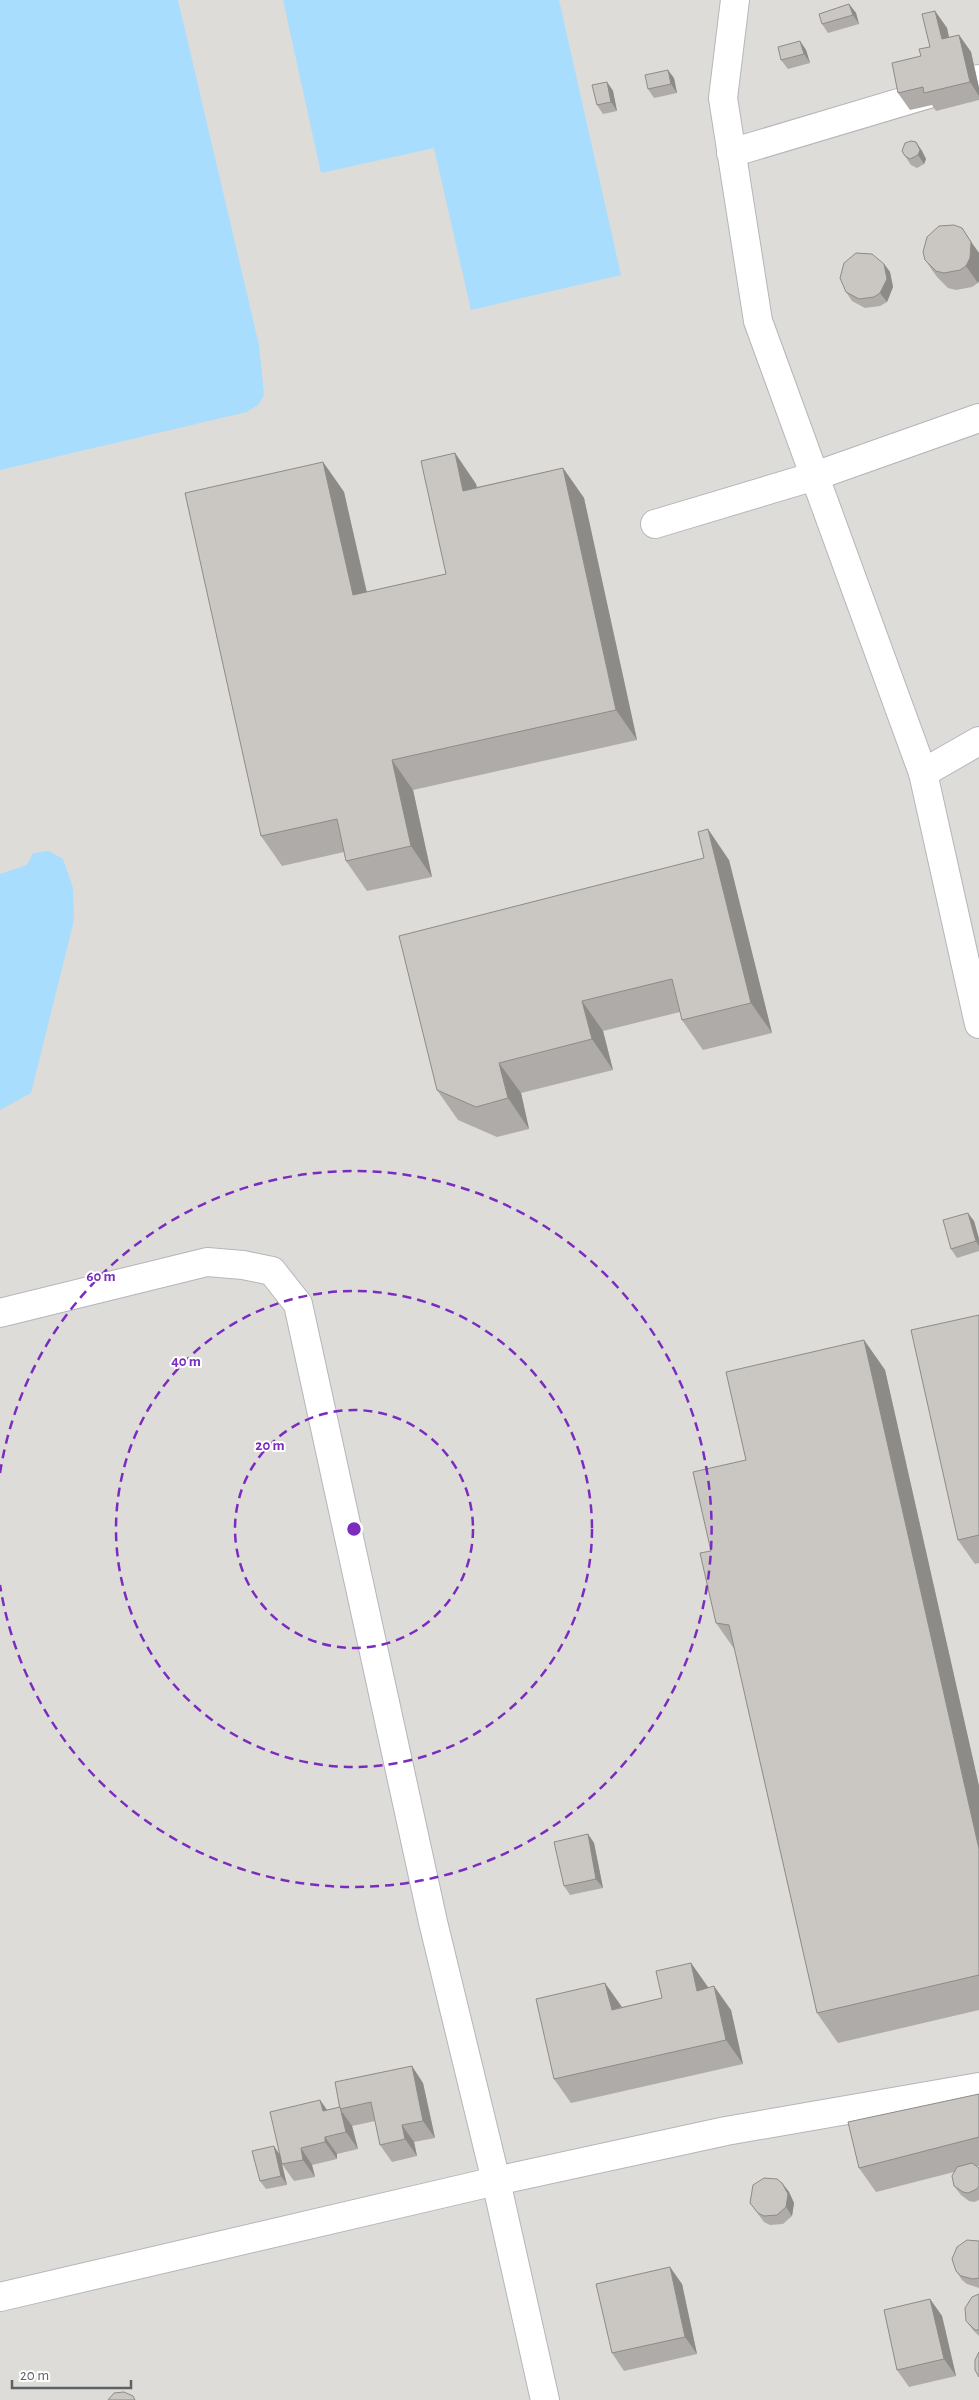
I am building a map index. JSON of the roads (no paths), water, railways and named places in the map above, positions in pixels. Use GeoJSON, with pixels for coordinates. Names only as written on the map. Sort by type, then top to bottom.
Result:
{"type":"FeatureCollection","features":[{"type":"Feature","properties":{"kind":"lane"},"geometry":{"type":"LineString","coordinates":[[735,0],[723,98],[758,321],[923,774],[979,1024]]}},
{"type":"Feature","properties":{"kind":"lane"},"geometry":{"type":"LineString","coordinates":[[731,153],[979,80]]}},
{"type":"Feature","properties":{"kind":"lane"},"geometry":{"type":"LineString","coordinates":[[655,524],[815,476],[979,418]]}},
{"type":"Feature","properties":{"kind":"lane"},"geometry":{"type":"LineString","coordinates":[[923,774],[979,741]]}},
{"type":"Feature","properties":{"kind":"lane"},"geometry":{"type":"LineString","coordinates":[[0,1313],[207,1262],[243,1265],[272,1272],[298,1304],[433,1922],[496,2181],[545,2400]]}},
{"type":"Feature","properties":{"kind":"lane"},"geometry":{"type":"LineString","coordinates":[[0,2297],[496,2181],[726,2131],[979,2086]]}},
{"type":"Feature","properties":{"kind":"water"},"geometry":{"type":"Polygon","coordinates":[[[0,0],[178,0],[259,345],[264,395],[259,404],[247,412],[0,470],[0,0]]]}},
{"type":"Feature","properties":{"kind":"water"},"geometry":{"type":"Polygon","coordinates":[[[283,0],[559,0],[621,275],[471,310],[434,148],[321,173],[283,0]]]}},
{"type":"Feature","properties":{"kind":"water"},"geometry":{"type":"Polygon","coordinates":[[[49,851],[63,859],[73,888],[74,920],[31,1093],[0,1110],[0,874],[27,865],[33,853],[49,851]]]}}]}
